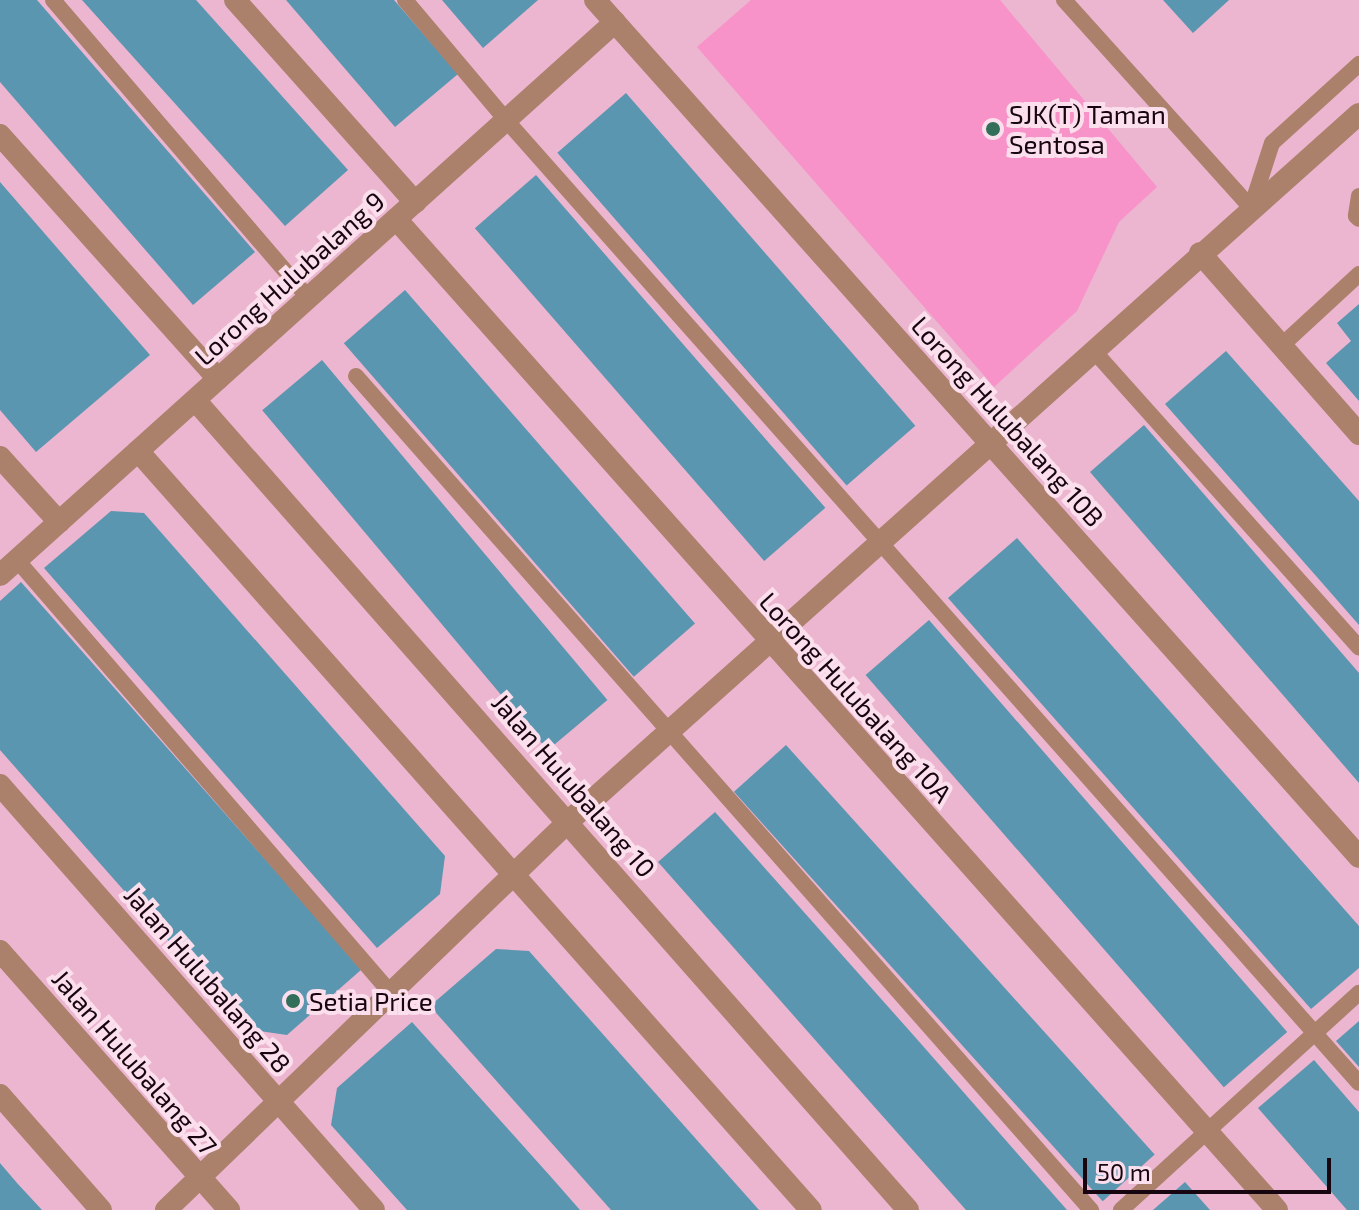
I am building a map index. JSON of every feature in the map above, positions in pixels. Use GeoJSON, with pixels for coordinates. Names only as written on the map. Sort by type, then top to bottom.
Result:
{"type":"FeatureCollection","features":[{"type":"Feature","properties":{"kind":"street"},"geometry":{"type":"LineString","coordinates":[[235,0],[415,202]]}},
{"type":"Feature","properties":{"kind":"street","name":"Lorong Hulubalang 10B"},"geometry":{"type":"LineString","coordinates":[[595,0],[1359,857]]}},
{"type":"Feature","properties":{"kind":"street","name":"Lorong Hulubalang 9"},"geometry":{"type":"LineString","coordinates":[[8,568],[615,22]]}},
{"type":"Feature","properties":{"kind":"street"},"geometry":{"type":"LineString","coordinates":[[166,1210],[569,821],[1200,253],[1359,114]]}},
{"type":"Feature","properties":{"kind":"street"},"geometry":{"type":"LineString","coordinates":[[0,135],[218,379]]}},
{"type":"Feature","properties":{"kind":"street","name":"Lorong Hulubalang 10A"},"geometry":{"type":"LineString","coordinates":[[396,219],[768,642],[1277,1210]]}},
{"type":"Feature","properties":{"kind":"street"},"geometry":{"type":"LineString","coordinates":[[1200,253],[1359,434]]}},
{"type":"Feature","properties":{"kind":"street","name":"Jalan Hulubalang 10"},"geometry":{"type":"LineString","coordinates":[[195,400],[569,821],[908,1210]]}},
{"type":"Feature","properties":{"kind":"street"},"geometry":{"type":"LineString","coordinates":[[138,451],[811,1210]]}},
{"type":"Feature","properties":{"kind":"street"},"geometry":{"type":"LineString","coordinates":[[0,457],[59,522]]}},
{"type":"Feature","properties":{"kind":"street","name":"Jalan Hulubalang 28"},"geometry":{"type":"LineString","coordinates":[[0,785],[374,1210]]}},
{"type":"Feature","properties":{"kind":"street","name":"Jalan Hulubalang 27"},"geometry":{"type":"LineString","coordinates":[[0,951],[229,1210]]}},
{"type":"Feature","properties":{"kind":"street"},"geometry":{"type":"LineString","coordinates":[[0,1095],[101,1210]]}},
{"type":"Feature","properties":{"kind":"lane"},"geometry":{"type":"LineString","coordinates":[[53,0],[308,298]]}},
{"type":"Feature","properties":{"kind":"lane"},"geometry":{"type":"LineString","coordinates":[[405,0],[506,120],[1359,1083]]}},
{"type":"Feature","properties":{"kind":"lane"},"geometry":{"type":"LineString","coordinates":[[1064,0],[1251,208]]}},
{"type":"Feature","properties":{"kind":"lane"},"geometry":{"type":"LineString","coordinates":[[1251,208],[1272,143],[1359,64]]}},
{"type":"Feature","properties":{"kind":"lane"},"geometry":{"type":"LineString","coordinates":[[1359,196],[1356,216],[1359,219]]}},
{"type":"Feature","properties":{"kind":"lane"},"geometry":{"type":"LineString","coordinates":[[1281,346],[1359,274]]}},
{"type":"Feature","properties":{"kind":"lane"},"geometry":{"type":"LineString","coordinates":[[1093,350],[1359,648]]}},
{"type":"Feature","properties":{"kind":"lane"},"geometry":{"type":"LineString","coordinates":[[356,376],[667,733],[1091,1210]]}},
{"type":"Feature","properties":{"kind":"lane"},"geometry":{"type":"LineString","coordinates":[[8,568],[390,992]]}},
{"type":"Feature","properties":{"kind":"lane"},"geometry":{"type":"LineString","coordinates":[[1121,1210],[1359,993]]}},
{"type":"Feature","properties":{"kind":"shaded area","name":"SJK(T) Taman Sentosa"},"geometry":{"type":"Polygon","coordinates":[[[751,0],[1000,0],[1157,187],[1119,222],[1077,311],[994,387],[697,47],[751,0]]]}},
{"type":"Feature","properties":{"kind":"building"},"geometry":{"type":"Polygon","coordinates":[[[0,0],[37,0],[255,252],[193,305],[0,82],[0,0]]]}},
{"type":"Feature","properties":{"kind":"building"},"geometry":{"type":"Polygon","coordinates":[[[82,0],[196,0],[348,170],[285,226],[82,0]]]}},
{"type":"Feature","properties":{"kind":"building"},"geometry":{"type":"Polygon","coordinates":[[[286,0],[394,0],[458,74],[395,127],[286,0]]]}},
{"type":"Feature","properties":{"kind":"building"},"geometry":{"type":"Polygon","coordinates":[[[442,0],[538,0],[483,48],[442,0]]]}},
{"type":"Feature","properties":{"kind":"building"},"geometry":{"type":"Polygon","coordinates":[[[1163,0],[1229,0],[1193,33],[1163,0]]]}},
{"type":"Feature","properties":{"kind":"building"},"geometry":{"type":"Polygon","coordinates":[[[626,93],[915,426],[847,486],[557,153],[626,93]]]}},
{"type":"Feature","properties":{"kind":"building"},"geometry":{"type":"Polygon","coordinates":[[[536,175],[825,508],[764,561],[475,228],[536,175]]]}},
{"type":"Feature","properties":{"kind":"building"},"geometry":{"type":"Polygon","coordinates":[[[0,182],[150,355],[36,452],[0,410],[0,182]]]}},
{"type":"Feature","properties":{"kind":"building"},"geometry":{"type":"Polygon","coordinates":[[[405,290],[695,624],[634,677],[344,343],[405,290]]]}},
{"type":"Feature","properties":{"kind":"building"},"geometry":{"type":"Polygon","coordinates":[[[1359,304],[1359,401],[1326,363],[1351,341],[1337,323],[1359,304]]]}},
{"type":"Feature","properties":{"kind":"building"},"geometry":{"type":"Polygon","coordinates":[[[1226,351],[1359,501],[1359,625],[1165,404],[1226,351]]]}},
{"type":"Feature","properties":{"kind":"building"},"geometry":{"type":"Polygon","coordinates":[[[322,360],[607,700],[548,750],[262,410],[322,360]]]}},
{"type":"Feature","properties":{"kind":"building"},"geometry":{"type":"Polygon","coordinates":[[[1144,425],[1359,673],[1359,783],[1090,472],[1144,425]]]}},
{"type":"Feature","properties":{"kind":"building"},"geometry":{"type":"Polygon","coordinates":[[[111,511],[144,513],[445,856],[440,894],[377,948],[44,568],[111,511]]]}},
{"type":"Feature","properties":{"kind":"building"},"geometry":{"type":"Polygon","coordinates":[[[1017,538],[1359,926],[1359,968],[1311,1009],[948,598],[1017,538]]]}},
{"type":"Feature","properties":{"kind":"building"},"geometry":{"type":"Polygon","coordinates":[[[21,582],[362,969],[287,1035],[246,1029],[0,750],[0,601],[21,582]]]}},
{"type":"Feature","properties":{"kind":"building"},"geometry":{"type":"Polygon","coordinates":[[[929,620],[1287,1032],[1224,1087],[866,675],[929,620]]]}},
{"type":"Feature","properties":{"kind":"building"},"geometry":{"type":"Polygon","coordinates":[[[786,745],[1155,1154],[1103,1201],[734,792],[786,745]]]}},
{"type":"Feature","properties":{"kind":"building"},"geometry":{"type":"Polygon","coordinates":[[[715,812],[1067,1210],[966,1210],[839,1067],[658,862],[715,812]]]}},
{"type":"Feature","properties":{"kind":"building"},"geometry":{"type":"Polygon","coordinates":[[[496,949],[529,951],[759,1210],[611,1210],[430,1006],[496,949]]]}},
{"type":"Feature","properties":{"kind":"building"},"geometry":{"type":"Polygon","coordinates":[[[1359,1021],[1359,1067],[1336,1041],[1359,1021]]]}},
{"type":"Feature","properties":{"kind":"building"},"geometry":{"type":"Polygon","coordinates":[[[412,1022],[580,1210],[407,1210],[331,1125],[337,1088],[412,1022]]]}},
{"type":"Feature","properties":{"kind":"building"},"geometry":{"type":"Polygon","coordinates":[[[1314,1060],[1359,1112],[1359,1210],[1347,1210],[1258,1108],[1314,1060]]]}},
{"type":"Feature","properties":{"kind":"building"},"geometry":{"type":"Polygon","coordinates":[[[0,1163],[17,1183],[42,1210],[0,1210],[0,1163]]]}},
{"type":"Feature","properties":{"kind":"building"},"geometry":{"type":"Polygon","coordinates":[[[1185,1182],[1210,1210],[1153,1210],[1185,1182]]]}},
{"type":"Feature","properties":{"kind":"place","name":"SJK(T) Taman Sentosa"},"geometry":{"type":"Point","coordinates":[993,129]}},
{"type":"Feature","properties":{"kind":"place","name":"Setia Price"},"geometry":{"type":"Point","coordinates":[293,1001]}}]}
